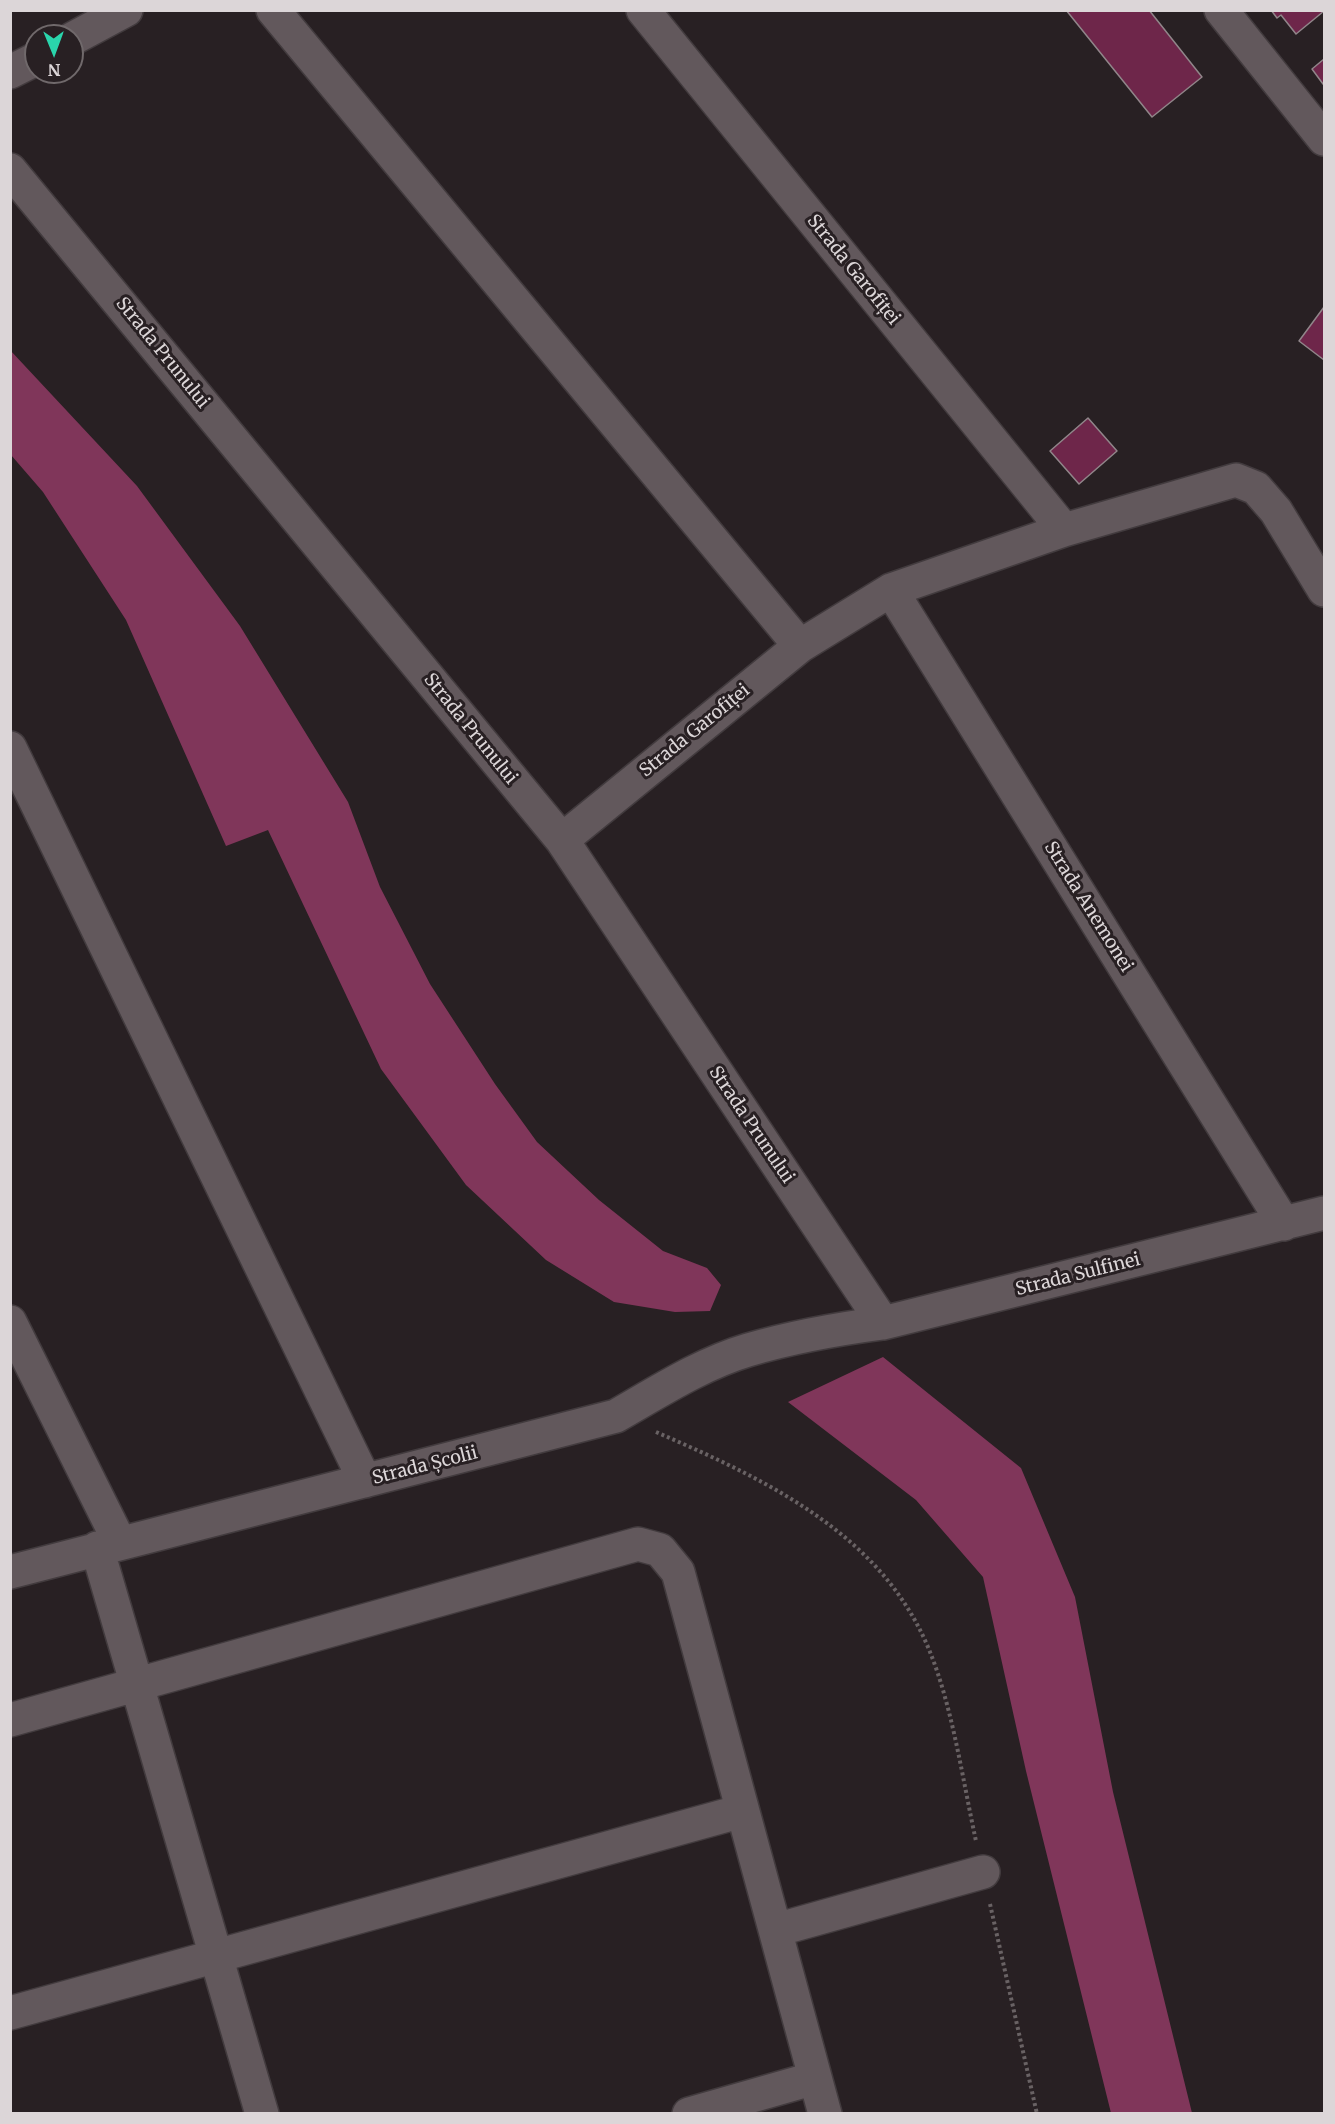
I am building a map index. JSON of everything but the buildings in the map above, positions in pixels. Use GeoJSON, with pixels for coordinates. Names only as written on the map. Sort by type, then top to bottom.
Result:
{"type":"FeatureCollection","features":[{"type":"Feature","properties":{"kind":"street"},"geometry":{"type":"LineString","coordinates":[[84,33],[126,10]]}},
{"type":"Feature","properties":{"kind":"street"},"geometry":{"type":"LineString","coordinates":[[273,10],[800,646]]}},
{"type":"Feature","properties":{"kind":"street","name":"Strada Garofiței"},"geometry":{"type":"LineString","coordinates":[[643,10],[1064,530]]}},
{"type":"Feature","properties":{"kind":"street"},"geometry":{"type":"LineString","coordinates":[[1221,10],[1324,139]]}},
{"type":"Feature","properties":{"kind":"street"},"geometry":{"type":"LineString","coordinates":[[10,72],[24,65]]}},
{"type":"Feature","properties":{"kind":"street","name":"Strada Prunului"},"geometry":{"type":"LineString","coordinates":[[10,170],[562,840],[883,1323]]}},
{"type":"Feature","properties":{"kind":"street","name":"Strada Garofiței"},"geometry":{"type":"LineString","coordinates":[[562,840],[800,646],[891,590],[1064,530],[1236,480],[1256,488],[1276,511],[1324,590]]}},
{"type":"Feature","properties":{"kind":"street","name":"Strada Anemonei"},"geometry":{"type":"LineString","coordinates":[[891,590],[1284,1224]]}},
{"type":"Feature","properties":{"kind":"street"},"geometry":{"type":"LineString","coordinates":[[10,748],[365,1481]]}},
{"type":"Feature","properties":{"kind":"street","name":"Strada Sulfinei"},"geometry":{"type":"LineString","coordinates":[[830,1330],[883,1323],[1324,1213]]}},
{"type":"Feature","properties":{"kind":"street"},"geometry":{"type":"LineString","coordinates":[[10,1322],[108,1545],[137,1684],[214,1958],[262,2114]]}},
{"type":"Feature","properties":{"kind":"street","name":"Strada Școlii"},"geometry":{"type":"LineString","coordinates":[[10,1572],[616,1416],[679,1380],[746,1351],[830,1330]]}},
{"type":"Feature","properties":{"kind":"street"},"geometry":{"type":"LineString","coordinates":[[10,1720],[638,1544],[660,1550],[678,1572],[825,2114]]}},
{"type":"Feature","properties":{"kind":"street"},"geometry":{"type":"LineString","coordinates":[[10,2013],[742,1811]]}},
{"type":"Feature","properties":{"kind":"street"},"geometry":{"type":"LineString","coordinates":[[776,1930],[983,1872]]}},
{"type":"Feature","properties":{"kind":"street"},"geometry":{"type":"LineString","coordinates":[[689,2114],[814,2078]]}},
{"type":"Feature","properties":{"kind":"path"},"geometry":{"type":"LineString","coordinates":[[616,1416],[743,1470],[824,1520],[880,1569],[918,1625],[939,1678],[1037,2114]]}},
{"type":"Feature","properties":{"kind":"shaded area"},"geometry":{"type":"Polygon","coordinates":[[[10,350],[137,486],[240,626],[348,802],[380,887],[430,984],[495,1084],[537,1142],[599,1200],[663,1251],[707,1268],[721,1285],[710,1311],[675,1312],[614,1302],[546,1260],[466,1185],[381,1069],[268,830],[226,846],[126,620],[43,492],[11,455],[10,350]]]}},
{"type":"Feature","properties":{"kind":"shaded area"},"geometry":{"type":"Polygon","coordinates":[[[883,1357],[1021,1468],[1075,1597],[1113,1792],[1192,2113],[1111,2113],[1026,1771],[983,1577],[916,1500],[788,1402],[883,1357]]]}}]}
